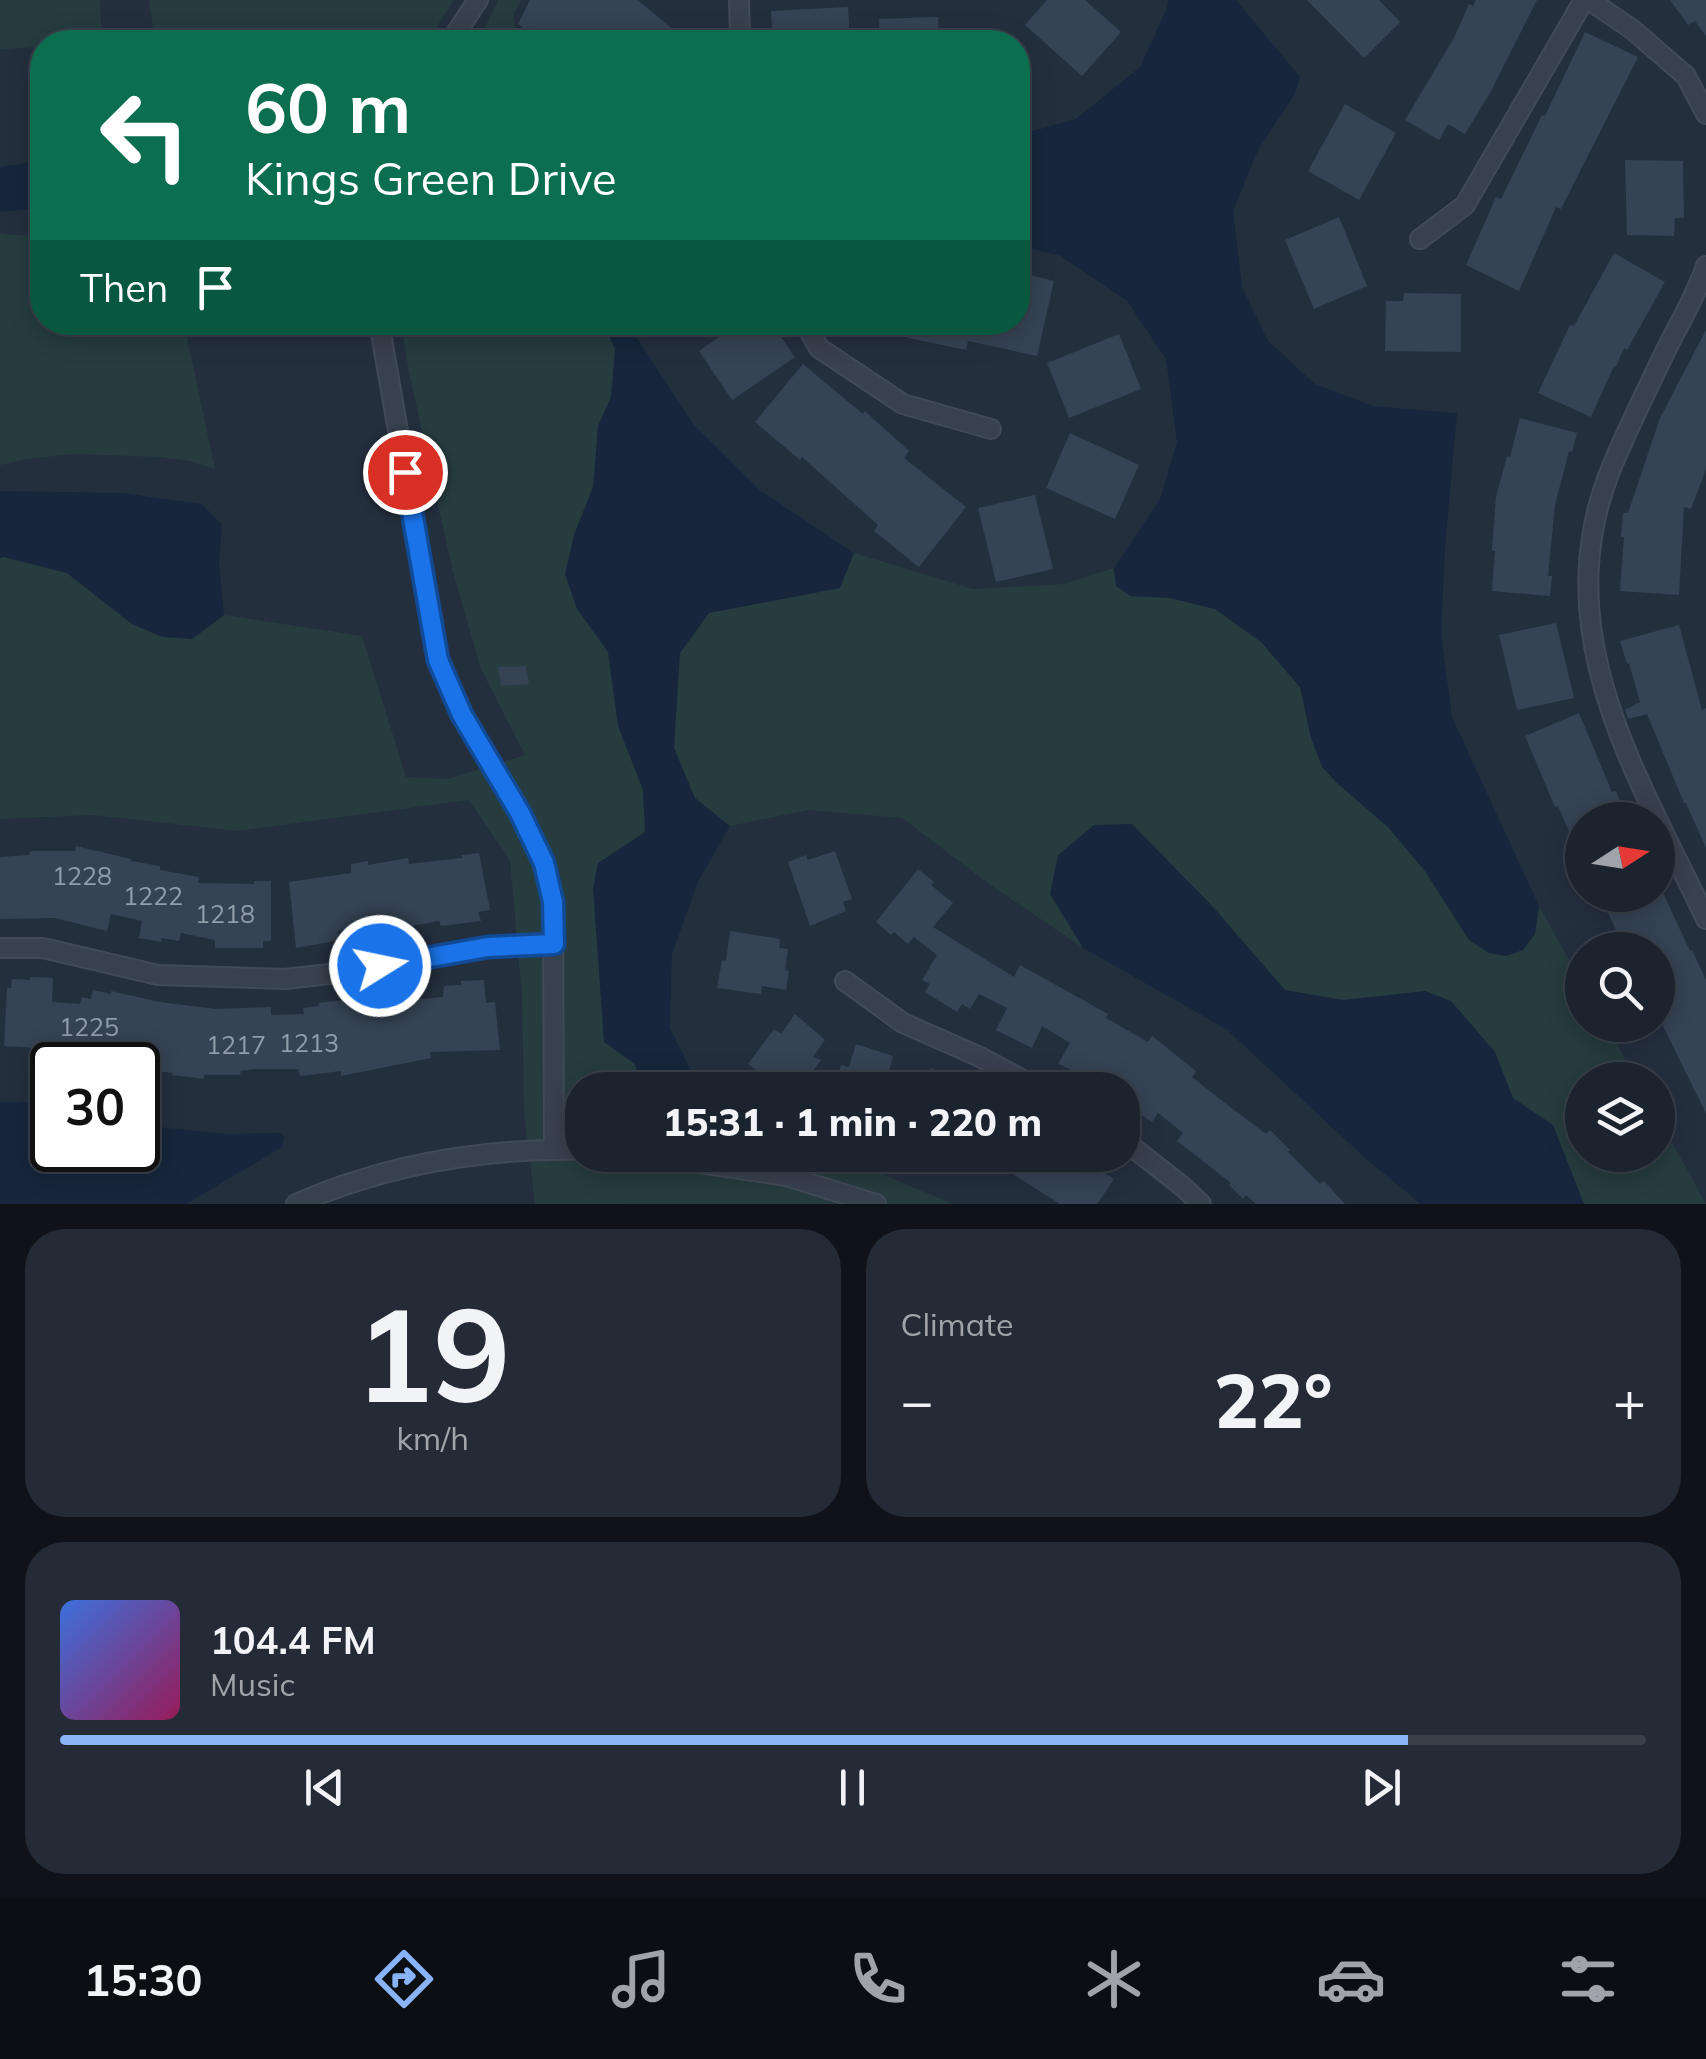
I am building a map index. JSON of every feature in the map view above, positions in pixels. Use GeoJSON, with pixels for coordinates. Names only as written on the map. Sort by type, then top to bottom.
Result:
{"type":"FeatureCollection","features":[{"type":"Feature","properties":{"kind":"street"},"geometry":{"type":"LineString","coordinates":[[458,30],[478,0]]}},
{"type":"Feature","properties":{"kind":"street"},"geometry":{"type":"LineString","coordinates":[[739,0],[740,30]]}},
{"type":"Feature","properties":{"kind":"street"},"geometry":{"type":"LineString","coordinates":[[1420,239],[1465,206],[1587,0],[1633,30],[1686,76],[1706,114]]}},
{"type":"Feature","properties":{"kind":"street"},"geometry":{"type":"LineString","coordinates":[[1706,266],[1696,296],[1611,469],[1596,520],[1588,584],[1590,634],[1602,686],[1620,736],[1706,919]]}},
{"type":"Feature","properties":{"kind":"street"},"geometry":{"type":"LineString","coordinates":[[381,335],[438,660],[462,715],[520,813],[544,863],[553,902],[554,1150]]}},
{"type":"Feature","properties":{"kind":"street"},"geometry":{"type":"LineString","coordinates":[[812,335],[820,348],[903,404],[991,429]]}},
{"type":"Feature","properties":{"kind":"street"},"geometry":{"type":"LineString","coordinates":[[0,948],[43,948],[158,974],[284,979],[348,972],[488,947],[554,944]]}},
{"type":"Feature","properties":{"kind":"street"},"geometry":{"type":"LineString","coordinates":[[845,981],[902,1024],[1008,1072]]}},
{"type":"Feature","properties":{"kind":"street"},"geometry":{"type":"LineString","coordinates":[[296,1204],[330,1189],[423,1162],[488,1152],[565,1150]]}},
{"type":"Feature","properties":{"kind":"street"},"geometry":{"type":"LineString","coordinates":[[1140,1154],[1201,1204]]}},
{"type":"Feature","properties":{"kind":"street"},"geometry":{"type":"LineString","coordinates":[[763,1172],[876,1204]]}},
{"type":"Feature","properties":{"kind":"green space"},"geometry":{"type":"Polygon","coordinates":[[[0,0],[100,0],[101,30],[30,30],[30,48],[0,49],[0,0]]]}},
{"type":"Feature","properties":{"kind":"green space"},"geometry":{"type":"Polygon","coordinates":[[[149,0],[454,0],[435,30],[153,30],[149,0]]]}},
{"type":"Feature","properties":{"kind":"green space"},"geometry":{"type":"Polygon","coordinates":[[[498,0],[521,0],[514,13],[514,30],[484,30],[498,0]]]}},
{"type":"Feature","properties":{"kind":"green space"},"geometry":{"type":"Polygon","coordinates":[[[0,234],[30,235],[30,335],[187,335],[215,469],[160,457],[74,454],[0,465],[0,234]]]}},
{"type":"Feature","properties":{"kind":"green space"},"geometry":{"type":"Polygon","coordinates":[[[403,335],[635,335],[694,425],[760,490],[854,553],[973,589],[1064,584],[1114,568],[1116,586],[1130,596],[1170,598],[1215,609],[1261,642],[1300,687],[1311,738],[1337,783],[1388,827],[1425,871],[1535,934],[1539,906],[1565,953],[1565,1042],[1616,1042],[1627,1062],[1565,1062],[1565,1172],[1675,1172],[1675,1148],[1706,1204],[1421,1204],[1366,1159],[1226,1029],[1083,948],[902,818],[808,810],[730,826],[698,882],[672,954],[670,1028],[692,1072],[565,1072],[565,1172],[877,1172],[953,1204],[535,1204],[524,1111],[522,996],[510,860],[469,800],[238,831],[93,815],[0,819],[0,558],[67,573],[132,624],[192,639],[224,615],[362,636],[406,777],[448,779],[525,755],[481,669],[452,568],[403,335]]]}},
{"type":"Feature","properties":{"kind":"water"},"geometry":{"type":"Polygon","coordinates":[[[1168,0],[1236,0],[1300,77],[1295,94],[1259,148],[1233,211],[1242,287],[1268,341],[1315,384],[1373,406],[1457,413],[1441,634],[1452,717],[1539,906],[1535,934],[1523,950],[1506,956],[1489,953],[1469,940],[1425,871],[1388,827],[1322,767],[1300,687],[1261,642],[1215,609],[1170,598],[1131,596],[1116,586],[1114,568],[1160,499],[1177,442],[1166,359],[1127,301],[1061,256],[1030,248],[1030,132],[1076,119],[1140,67],[1168,0]]]}},
{"type":"Feature","properties":{"kind":"water"},"geometry":{"type":"Polygon","coordinates":[[[30,163],[30,209],[0,212],[0,167],[30,163]]]}},
{"type":"Feature","properties":{"kind":"water"},"geometry":{"type":"Polygon","coordinates":[[[609,335],[635,335],[694,425],[760,490],[854,553],[840,588],[709,613],[680,653],[674,748],[695,798],[730,826],[698,882],[672,954],[670,1028],[692,1072],[637,1072],[635,1064],[604,1042],[593,888],[598,863],[645,832],[643,790],[618,726],[608,652],[577,609],[565,574],[574,535],[593,487],[598,426],[611,397],[615,349],[609,335]]]}},
{"type":"Feature","properties":{"kind":"water"},"geometry":{"type":"Polygon","coordinates":[[[0,491],[122,493],[202,504],[222,525],[219,563],[224,615],[192,639],[162,637],[132,624],[67,573],[0,558],[0,491]]]}},
{"type":"Feature","properties":{"kind":"water"},"geometry":{"type":"Polygon","coordinates":[[[1132,824],[1215,909],[1285,990],[1343,1000],[1425,991],[1451,1001],[1495,1052],[1513,1098],[1553,1125],[1565,1156],[1565,1172],[1571,1172],[1584,1204],[1421,1204],[1366,1159],[1226,1029],[1083,948],[1050,894],[1058,855],[1094,825],[1132,824]]]}},
{"type":"Feature","properties":{"kind":"water"},"geometry":{"type":"Polygon","coordinates":[[[0,1102],[30,1102],[30,1172],[160,1172],[160,1127],[284,1136],[282,1147],[186,1204],[0,1204],[0,1102]]]}},
{"type":"Feature","properties":{"kind":"building"},"geometry":{"type":"Polygon","coordinates":[[[530,0],[638,0],[674,30],[533,27],[526,30],[518,24],[530,0]]]}},
{"type":"Feature","properties":{"kind":"building"},"geometry":{"type":"Polygon","coordinates":[[[1047,0],[1085,0],[1121,32],[1082,76],[1025,25],[1047,0]]]}},
{"type":"Feature","properties":{"kind":"building"},"geometry":{"type":"Polygon","coordinates":[[[1307,0],[1379,0],[1400,22],[1364,58],[1307,0]]]}},
{"type":"Feature","properties":{"kind":"building"},"geometry":{"type":"Polygon","coordinates":[[[1476,0],[1537,0],[1465,134],[1448,124],[1439,140],[1405,120],[1454,38],[1469,4],[1473,6],[1476,0]]]}},
{"type":"Feature","properties":{"kind":"building"},"geometry":{"type":"Polygon","coordinates":[[[1670,0],[1706,0],[1706,36],[1695,21],[1688,25],[1670,0]]]}},
{"type":"Feature","properties":{"kind":"building"},"geometry":{"type":"Polygon","coordinates":[[[848,7],[849,30],[772,30],[771,11],[848,7]]]}},
{"type":"Feature","properties":{"kind":"building"},"geometry":{"type":"Polygon","coordinates":[[[938,17],[939,30],[879,30],[879,19],[938,17]]]}},
{"type":"Feature","properties":{"kind":"building"},"geometry":{"type":"Polygon","coordinates":[[[1585,32],[1638,57],[1561,209],[1556,207],[1519,291],[1466,265],[1496,197],[1501,199],[1585,32]]]}},
{"type":"Feature","properties":{"kind":"building"},"geometry":{"type":"Polygon","coordinates":[[[1345,104],[1396,133],[1359,200],[1308,171],[1345,104]]]}},
{"type":"Feature","properties":{"kind":"building"},"geometry":{"type":"Polygon","coordinates":[[[1625,160],[1683,161],[1684,218],[1675,218],[1674,236],[1627,235],[1625,160]]]}},
{"type":"Feature","properties":{"kind":"building"},"geometry":{"type":"Polygon","coordinates":[[[1339,217],[1367,286],[1314,309],[1285,240],[1339,217]]]}},
{"type":"Feature","properties":{"kind":"building"},"geometry":{"type":"Polygon","coordinates":[[[1614,253],[1665,282],[1614,366],[1591,417],[1538,393],[1570,325],[1574,326],[1614,253]]]}},
{"type":"Feature","properties":{"kind":"building"},"geometry":{"type":"Polygon","coordinates":[[[1030,275],[1054,281],[1037,356],[968,341],[966,350],[908,338],[1030,335],[1030,275]]]}},
{"type":"Feature","properties":{"kind":"building"},"geometry":{"type":"Polygon","coordinates":[[[1404,293],[1461,294],[1461,352],[1385,351],[1386,301],[1403,301],[1404,293]]]}},
{"type":"Feature","properties":{"kind":"building"},"geometry":{"type":"Polygon","coordinates":[[[1706,330],[1706,469],[1691,509],[1684,507],[1679,595],[1620,591],[1623,513],[1628,513],[1660,418],[1706,330]]]}},
{"type":"Feature","properties":{"kind":"building"},"geometry":{"type":"Polygon","coordinates":[[[1119,334],[1141,389],[1069,418],[1047,363],[1119,334]]]}},
{"type":"Feature","properties":{"kind":"building"},"geometry":{"type":"Polygon","coordinates":[[[722,335],[780,335],[795,357],[732,400],[699,351],[722,335]]]}},
{"type":"Feature","properties":{"kind":"building"},"geometry":{"type":"Polygon","coordinates":[[[803,364],[863,414],[865,411],[909,451],[904,458],[966,507],[919,567],[874,531],[878,525],[802,457],[800,460],[755,422],[803,364]]]}},
{"type":"Feature","properties":{"kind":"building"},"geometry":{"type":"Polygon","coordinates":[[[1520,418],[1577,433],[1555,505],[1548,576],[1552,576],[1550,596],[1492,591],[1496,497],[1520,418]]]}},
{"type":"Feature","properties":{"kind":"building"},"geometry":{"type":"Polygon","coordinates":[[[1070,433],[1139,465],[1115,519],[1046,488],[1070,433]]]}},
{"type":"Feature","properties":{"kind":"building"},"geometry":{"type":"Polygon","coordinates":[[[1035,495],[1053,569],[996,582],[978,508],[1035,495]]]}},
{"type":"Feature","properties":{"kind":"building"},"geometry":{"type":"Polygon","coordinates":[[[1556,623],[1574,698],[1517,710],[1499,635],[1556,623]]]}},
{"type":"Feature","properties":{"kind":"building"},"geometry":{"type":"Polygon","coordinates":[[[1679,625],[1702,710],[1706,708],[1706,848],[1647,714],[1628,719],[1625,710],[1640,702],[1620,641],[1679,625]]]}},
{"type":"Feature","properties":{"kind":"building"},"geometry":{"type":"Polygon","coordinates":[[[526,666],[529,684],[501,686],[498,667],[526,666]]]}},
{"type":"Feature","properties":{"kind":"building"},"geometry":{"type":"Polygon","coordinates":[[[1579,713],[1612,792],[1616,791],[1621,802],[1565,802],[1565,822],[1525,736],[1579,713]]]}},
{"type":"Feature","properties":{"kind":"building"},"geometry":{"type":"Polygon","coordinates":[[[76,846],[199,877],[198,883],[271,881],[271,941],[263,941],[263,948],[215,948],[215,940],[181,933],[179,941],[162,938],[161,942],[139,938],[142,921],[111,914],[107,931],[55,918],[0,919],[0,857],[29,855],[30,851],[75,851],[76,846]]]}},
{"type":"Feature","properties":{"kind":"building"},"geometry":{"type":"Polygon","coordinates":[[[835,851],[852,899],[843,902],[846,911],[810,926],[788,862],[835,851]]]}},
{"type":"Feature","properties":{"kind":"building"},"geometry":{"type":"Polygon","coordinates":[[[479,853],[490,910],[478,912],[481,921],[441,926],[439,921],[372,936],[370,926],[338,931],[340,940],[296,948],[289,882],[351,873],[351,864],[368,861],[368,865],[408,858],[409,864],[479,853]]]}},
{"type":"Feature","properties":{"kind":"building"},"geometry":{"type":"Polygon","coordinates":[[[918,869],[953,903],[933,927],[1014,977],[1020,965],[1108,1014],[1106,1018],[1148,1042],[1152,1036],[1196,1071],[1192,1077],[1266,1134],[1270,1130],[1320,1184],[1324,1181],[1345,1204],[1256,1204],[1246,1195],[1243,1199],[1231,1183],[1177,1141],[1183,1133],[1158,1113],[1152,1122],[1140,1114],[1140,1072],[1076,1072],[1058,1064],[1070,1043],[1042,1026],[1032,1048],[996,1030],[1007,1008],[979,994],[970,1009],[962,1004],[957,1012],[925,992],[930,984],[922,980],[937,955],[914,937],[908,944],[876,922],[918,869]]]}},
{"type":"Feature","properties":{"kind":"building"},"geometry":{"type":"Polygon","coordinates":[[[1608,912],[1672,912],[1692,950],[1706,980],[1706,1113],[1671,1042],[1675,1042],[1675,932],[1617,932],[1608,912]]]}},
{"type":"Feature","properties":{"kind":"building"},"geometry":{"type":"Polygon","coordinates":[[[730,931],[780,939],[779,948],[788,949],[786,990],[762,986],[761,994],[717,988],[730,931]]]}},
{"type":"Feature","properties":{"kind":"building"},"geometry":{"type":"Polygon","coordinates":[[[53,978],[52,1002],[80,1004],[82,997],[91,999],[93,990],[111,991],[216,1009],[271,1007],[271,1015],[304,1014],[303,1008],[319,1006],[318,1003],[392,991],[410,990],[412,1000],[443,997],[444,986],[484,980],[486,1003],[495,1002],[500,1050],[430,1052],[431,1058],[341,1076],[341,1071],[300,1076],[298,1069],[253,1069],[241,1071],[240,1075],[204,1075],[204,1079],[172,1075],[160,1072],[160,1042],[30,1042],[30,1048],[4,1046],[7,988],[11,988],[12,979],[53,978]]]}},
{"type":"Feature","properties":{"kind":"building"},"geometry":{"type":"Polygon","coordinates":[[[795,1014],[825,1040],[813,1057],[821,1060],[812,1072],[759,1072],[748,1064],[774,1029],[781,1034],[795,1014]]]}},
{"type":"Feature","properties":{"kind":"building"},"geometry":{"type":"Polygon","coordinates":[[[856,1044],[893,1056],[889,1072],[839,1072],[841,1065],[849,1067],[856,1044]]]}},
{"type":"Feature","properties":{"kind":"building"},"geometry":{"type":"Polygon","coordinates":[[[1010,1172],[1103,1172],[1114,1179],[1097,1204],[1060,1204],[1010,1172]]]}},
{"type":"Feature","properties":{"kind":"route"},"geometry":{"type":"LineString","coordinates":[[380,966],[488,947],[554,944],[553,902],[544,863],[520,813],[462,715],[438,660],[405,472]]}}]}
